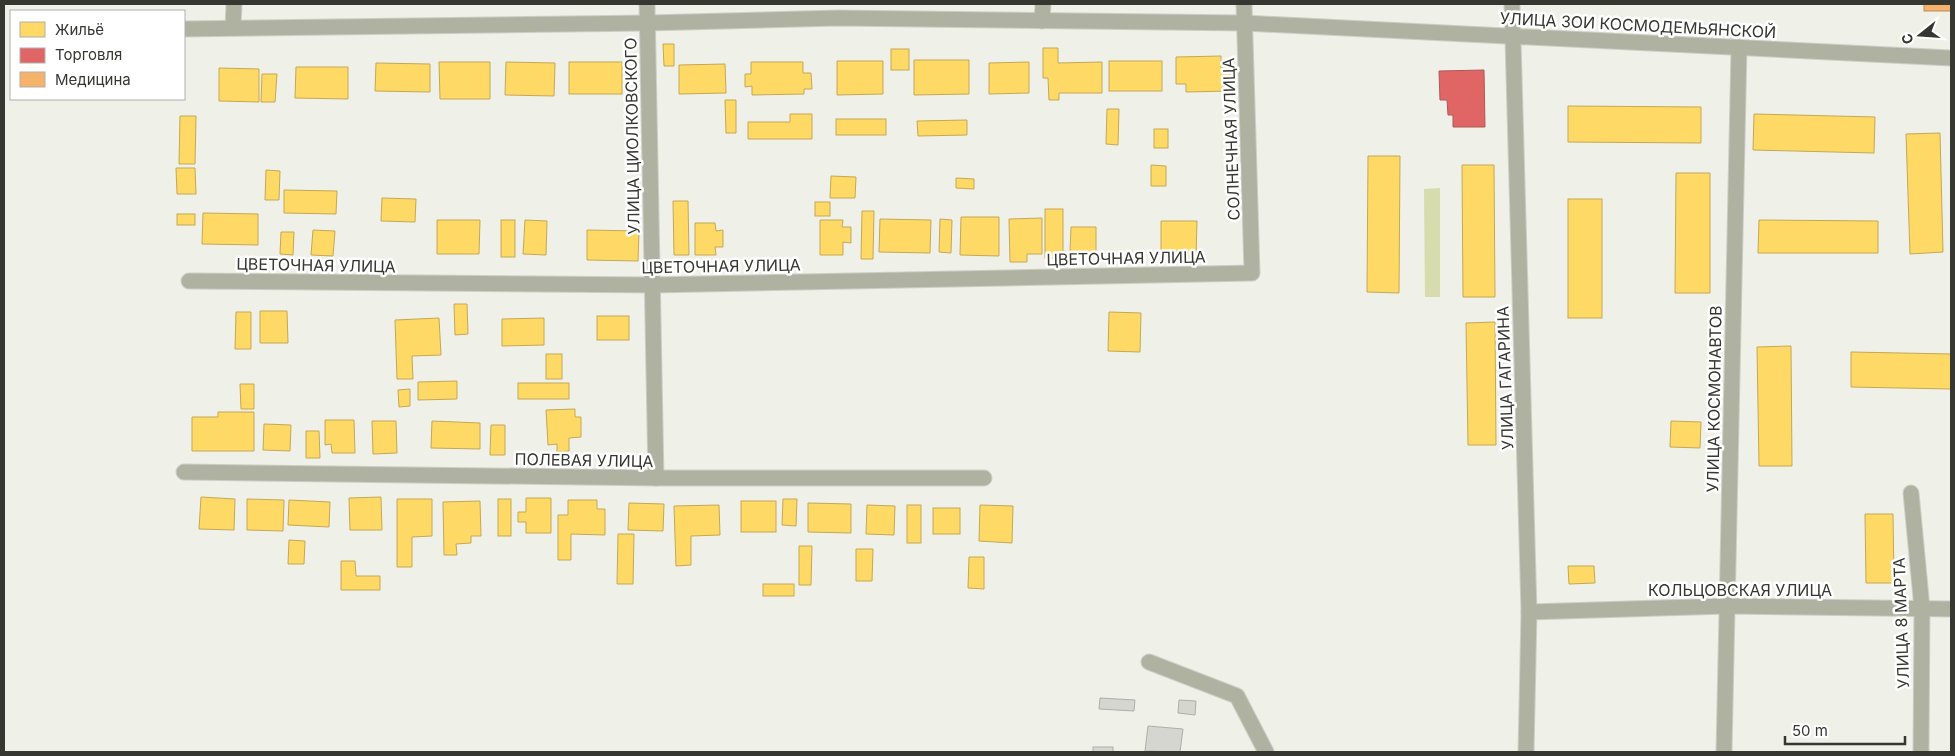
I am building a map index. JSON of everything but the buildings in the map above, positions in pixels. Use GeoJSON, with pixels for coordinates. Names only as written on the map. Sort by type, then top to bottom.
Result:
{"type":"FeatureCollection","features":[{"type":"Feature","properties":{"kind":"street"},"geometry":{"type":"LineString","coordinates":[[233,27],[234,4]]}},
{"type":"Feature","properties":{"kind":"street","name":"УЛИЦА ЦИОЛКОВСКОГО"},"geometry":{"type":"LineString","coordinates":[[647,4],[656,478]]}},
{"type":"Feature","properties":{"kind":"street"},"geometry":{"type":"LineString","coordinates":[[1042,4],[1042,21]]}},
{"type":"Feature","properties":{"kind":"street","name":"СОЛНЕЧНАЯ УЛИЦА"},"geometry":{"type":"LineString","coordinates":[[1244,4],[1252,273]]}},
{"type":"Feature","properties":{"kind":"street","name":"УЛИЦА ГАГАРИНА"},"geometry":{"type":"LineString","coordinates":[[1512,4],[1529,612],[1526,752]]}},
{"type":"Feature","properties":{"kind":"street","name":"УЛИЦА ЗОИ КОСМОДЕМЬЯНСКОЙ"},"geometry":{"type":"LineString","coordinates":[[185,29],[647,23],[838,11],[1042,21],[1244,22],[1951,58]]}},
{"type":"Feature","properties":{"kind":"street","name":"УЛИЦА КОСМОНАВТОВ"},"geometry":{"type":"LineString","coordinates":[[1724,752],[1739,47]]}},
{"type":"Feature","properties":{"kind":"street","name":"ЦВЕТОЧНАЯ УЛИЦА"},"geometry":{"type":"LineString","coordinates":[[189,281],[653,285],[1252,273]]}},
{"type":"Feature","properties":{"kind":"street","name":"ПОЛЕВАЯ УЛИЦА"},"geometry":{"type":"LineString","coordinates":[[184,472],[656,478],[984,478]]}},
{"type":"Feature","properties":{"kind":"street","name":"УЛИЦА 8 МАРТА"},"geometry":{"type":"LineString","coordinates":[[1911,493],[1922,608],[1921,752]]}},
{"type":"Feature","properties":{"kind":"street","name":"КОЛЬЦОВСКАЯ УЛИЦА"},"geometry":{"type":"LineString","coordinates":[[1529,612],[1727,606],[1951,608]]}},
{"type":"Feature","properties":{"kind":"street"},"geometry":{"type":"LineString","coordinates":[[1149,662],[1236,696],[1266,752]]}},
{"type":"Feature","properties":{"kind":"green space"},"geometry":{"type":"Polygon","coordinates":[[[1440,188],[1440,297],[1425,297],[1424,189],[1440,188]]]}}]}
